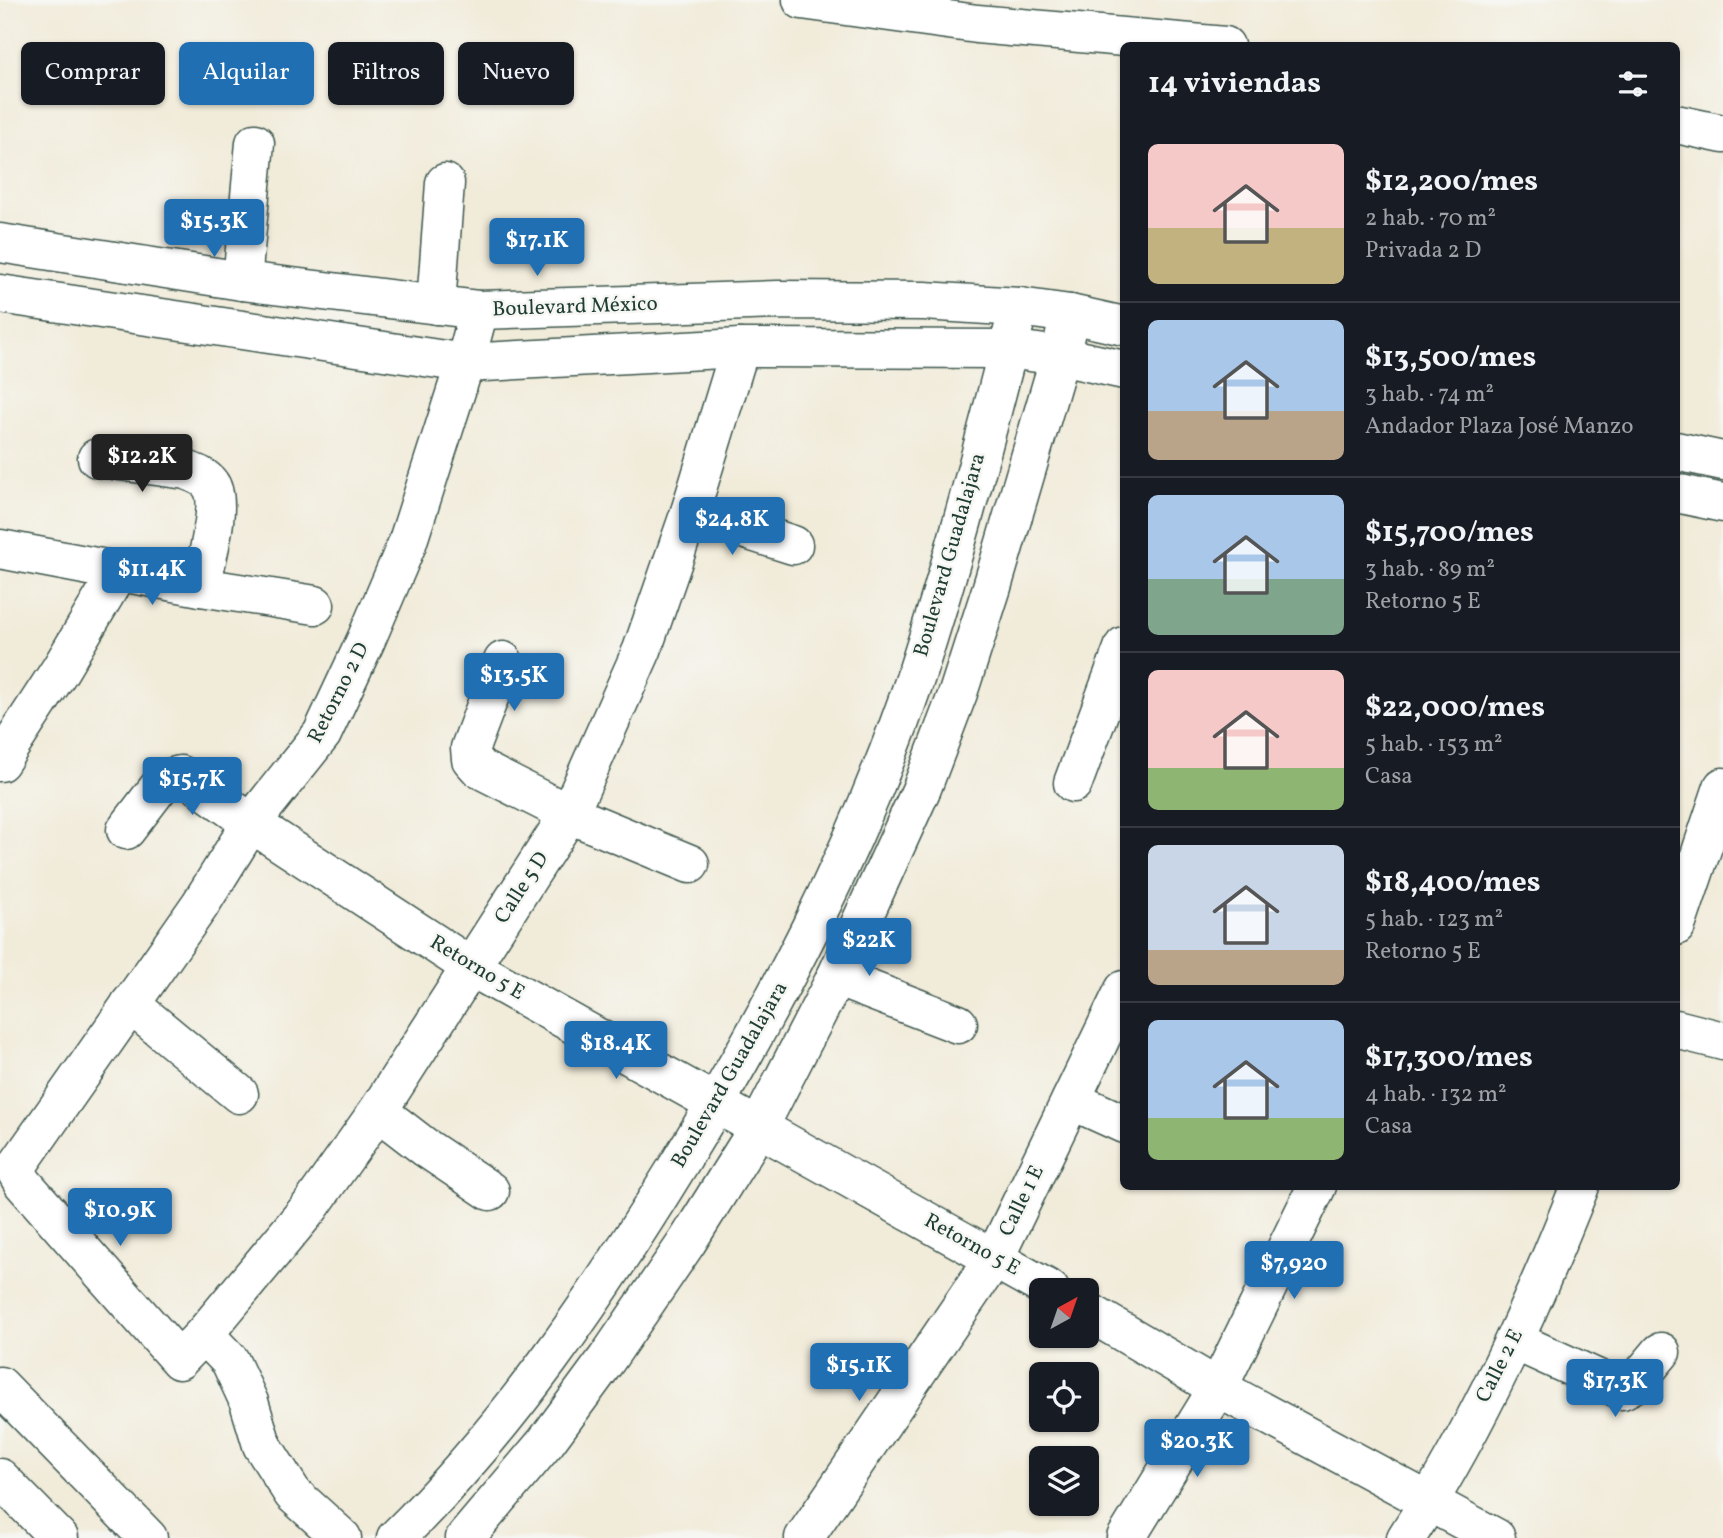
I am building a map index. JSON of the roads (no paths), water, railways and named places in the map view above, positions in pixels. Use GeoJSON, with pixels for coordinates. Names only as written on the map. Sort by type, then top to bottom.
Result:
{"type":"FeatureCollection","features":[{"type":"Feature","properties":{"kind":"street"},"geometry":{"type":"LineString","coordinates":[[802,0],[984,12],[1197,42]]}},
{"type":"Feature","properties":{"kind":"street"},"geometry":{"type":"LineString","coordinates":[[1680,125],[1723,134]]}},
{"type":"Feature","properties":{"kind":"street"},"geometry":{"type":"LineString","coordinates":[[242,281],[255,142]]}},
{"type":"Feature","properties":{"kind":"street"},"geometry":{"type":"LineString","coordinates":[[436,305],[445,183]]}},
{"type":"Feature","properties":{"kind":"street","name":"Boulevard México"},"geometry":{"type":"LineString","coordinates":[[0,243],[242,281],[479,310],[778,299],[925,301],[1019,307],[1070,314],[1120,325]]}},
{"type":"Feature","properties":{"kind":"street"},"geometry":{"type":"LineString","coordinates":[[0,294],[465,363],[740,348],[1008,349],[1060,356],[1120,369]]}},
{"type":"Feature","properties":{"kind":"street","name":"Boulevard Guadalajara"},"geometry":{"type":"LineString","coordinates":[[396,1538],[437,1498],[506,1418],[572,1330],[647,1216],[716,1102],[793,964],[835,877],[914,681],[943,588],[1019,307]]}},
{"type":"Feature","properties":{"kind":"street","name":"Retorno 2 D"},"geometry":{"type":"LineString","coordinates":[[192,1347],[23,1183],[15,1169],[200,905],[251,823],[322,734],[361,652],[407,544],[465,363],[479,310]]}},
{"type":"Feature","properties":{"kind":"street"},"geometry":{"type":"LineString","coordinates":[[465,1538],[546,1441],[607,1359],[687,1242],[759,1127],[836,977],[922,788],[958,693],[992,587],[1070,314]]}},
{"type":"Feature","properties":{"kind":"street","name":"Calle 5 D"},"geometry":{"type":"LineString","coordinates":[[192,1347],[310,1207],[378,1111],[569,814],[642,650],[690,512],[740,348]]}},
{"type":"Feature","properties":{"kind":"street"},"geometry":{"type":"LineString","coordinates":[[1680,452],[1723,461]]}},
{"type":"Feature","properties":{"kind":"street"},"geometry":{"type":"LineString","coordinates":[[97,458],[186,471],[199,475],[210,484],[216,507],[201,587]]}},
{"type":"Feature","properties":{"kind":"street"},"geometry":{"type":"LineString","coordinates":[[1680,494],[1723,503]]}},
{"type":"Feature","properties":{"kind":"street"},"geometry":{"type":"LineString","coordinates":[[690,512],[793,545]]}},
{"type":"Feature","properties":{"kind":"street"},"geometry":{"type":"LineString","coordinates":[[0,549],[201,587],[315,605]]}},
{"type":"Feature","properties":{"kind":"street"},"geometry":{"type":"LineString","coordinates":[[0,762],[60,670],[119,571]]}},
{"type":"Feature","properties":{"kind":"street"},"geometry":{"type":"LineString","coordinates":[[1073,783],[1120,657]]}},
{"type":"Feature","properties":{"kind":"street"},"geometry":{"type":"LineString","coordinates":[[503,661],[473,734],[470,748],[471,759],[480,769],[569,814],[690,864]]}},
{"type":"Feature","properties":{"kind":"street","name":"Retorno 5 E"},"geometry":{"type":"LineString","coordinates":[[126,830],[157,787],[172,776],[180,775],[190,779],[251,823],[471,967],[1030,1278]]}},
{"type":"Feature","properties":{"kind":"street"},"geometry":{"type":"LineString","coordinates":[[1680,914],[1723,787]]}},
{"type":"Feature","properties":{"kind":"street"},"geometry":{"type":"LineString","coordinates":[[836,977],[958,1024]]}},
{"type":"Feature","properties":{"kind":"street","name":"Calle 1 E"},"geometry":{"type":"LineString","coordinates":[[804,1538],[995,1257],[1120,998]]}},
{"type":"Feature","properties":{"kind":"street"},"geometry":{"type":"LineString","coordinates":[[130,1004],[239,1094]]}},
{"type":"Feature","properties":{"kind":"street"},"geometry":{"type":"LineString","coordinates":[[1680,1030],[1723,1041]]}},
{"type":"Feature","properties":{"kind":"street"},"geometry":{"type":"LineString","coordinates":[[1071,1100],[1120,1122]]}},
{"type":"Feature","properties":{"kind":"street"},"geometry":{"type":"LineString","coordinates":[[378,1111],[426,1148],[490,1191]]}},
{"type":"Feature","properties":{"kind":"street"},"geometry":{"type":"LineString","coordinates":[[1126,1538],[1218,1388],[1315,1190]]}},
{"type":"Feature","properties":{"kind":"street","name":"Calle 2 E"},"geometry":{"type":"LineString","coordinates":[[1406,1538],[1430,1501],[1515,1341],[1578,1190]]}},
{"type":"Feature","properties":{"kind":"street"},"geometry":{"type":"LineString","coordinates":[[1099,1318],[1218,1388],[1496,1538]]}},
{"type":"Feature","properties":{"kind":"street"},"geometry":{"type":"LineString","coordinates":[[1515,1341],[1622,1390],[1635,1383],[1661,1352]]}},
{"type":"Feature","properties":{"kind":"street"},"geometry":{"type":"LineString","coordinates":[[192,1347],[230,1361],[249,1402],[262,1446],[293,1494],[342,1538]]}},
{"type":"Feature","properties":{"kind":"street"},"geometry":{"type":"LineString","coordinates":[[0,1386],[148,1538]]}},
{"type":"Feature","properties":{"kind":"street"},"geometry":{"type":"LineString","coordinates":[[7,1498],[59,1538]]}}]}
